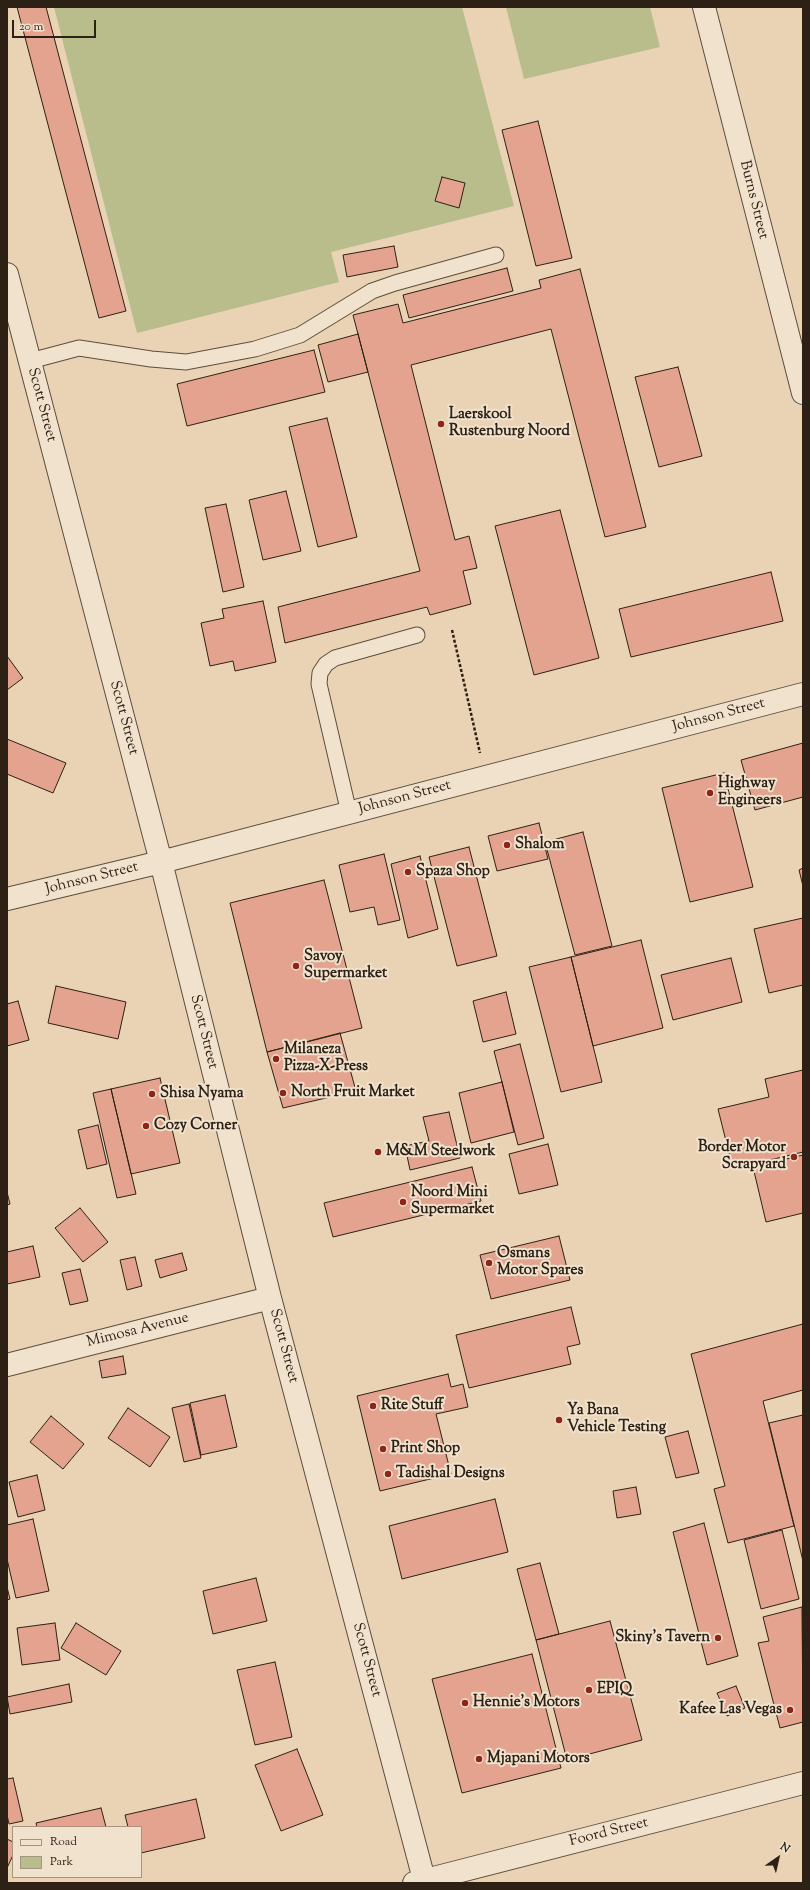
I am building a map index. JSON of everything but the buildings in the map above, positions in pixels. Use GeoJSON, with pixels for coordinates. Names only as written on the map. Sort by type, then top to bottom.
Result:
{"type":"FeatureCollection","features":[{"type":"Feature","properties":{"kind":"street","name":"Burns Street"},"geometry":{"type":"LineString","coordinates":[[704,7],[803,394]]}},
{"type":"Feature","properties":{"kind":"street","name":"Scott Street"},"geometry":{"type":"LineString","coordinates":[[7,274],[161,862],[270,1298],[421,1882]]}},
{"type":"Feature","properties":{"kind":"street","name":"Johnson Street"},"geometry":{"type":"LineString","coordinates":[[7,899],[161,862],[803,694]]}},
{"type":"Feature","properties":{"kind":"street","name":"Mimosa Avenue"},"geometry":{"type":"LineString","coordinates":[[7,1365],[270,1298]]}},
{"type":"Feature","properties":{"kind":"street","name":"Foord Street"},"geometry":{"type":"LineString","coordinates":[[421,1882],[803,1784]]}},
{"type":"Feature","properties":{"kind":"lane"},"geometry":{"type":"LineString","coordinates":[[30,361],[80,348],[151,360],[186,362],[255,349],[300,335],[372,291],[395,283],[496,255]]}},
{"type":"Feature","properties":{"kind":"lane"},"geometry":{"type":"LineString","coordinates":[[349,813],[319,684],[320,673],[326,664],[335,658],[416,635]]}},
{"type":"Feature","properties":{"kind":"path"},"geometry":{"type":"LineString","coordinates":[[452,630],[486,777]]}},
{"type":"Feature","properties":{"kind":"green space"},"geometry":{"type":"Polygon","coordinates":[[[54,7],[462,7],[514,206],[331,252],[339,282],[137,333],[54,7]]]}},
{"type":"Feature","properties":{"kind":"green space"},"geometry":{"type":"Polygon","coordinates":[[[506,7],[650,7],[660,47],[524,79],[506,7]]]}},
{"type":"Feature","properties":{"kind":"place","name":"Laerskool Rustenburg Noord"},"geometry":{"type":"Point","coordinates":[441,424]}},
{"type":"Feature","properties":{"kind":"place","name":"Highway Engineers"},"geometry":{"type":"Point","coordinates":[710,793]}},
{"type":"Feature","properties":{"kind":"place","name":"Shalom"},"geometry":{"type":"Point","coordinates":[507,845]}},
{"type":"Feature","properties":{"kind":"place","name":"Spaza Shop"},"geometry":{"type":"Point","coordinates":[408,872]}},
{"type":"Feature","properties":{"kind":"place","name":"Savoy Supermarket"},"geometry":{"type":"Point","coordinates":[296,966]}},
{"type":"Feature","properties":{"kind":"place","name":"Milaneza Pizza-X-Press"},"geometry":{"type":"Point","coordinates":[276,1059]}},
{"type":"Feature","properties":{"kind":"place","name":"North Fruit Market"},"geometry":{"type":"Point","coordinates":[283,1093]}},
{"type":"Feature","properties":{"kind":"place","name":"Shisa Nyama"},"geometry":{"type":"Point","coordinates":[152,1094]}},
{"type":"Feature","properties":{"kind":"place","name":"Cozy Corner"},"geometry":{"type":"Point","coordinates":[146,1126]}},
{"type":"Feature","properties":{"kind":"place","name":"M&M Steelwork"},"geometry":{"type":"Point","coordinates":[378,1152]}},
{"type":"Feature","properties":{"kind":"place","name":"Border Motor Scrapyard"},"geometry":{"type":"Point","coordinates":[794,1157]}},
{"type":"Feature","properties":{"kind":"place","name":"Noord Mini Supermarket"},"geometry":{"type":"Point","coordinates":[403,1202]}},
{"type":"Feature","properties":{"kind":"place","name":"Osmans Motor Spares"},"geometry":{"type":"Point","coordinates":[489,1263]}},
{"type":"Feature","properties":{"kind":"place","name":"Rite Stuff"},"geometry":{"type":"Point","coordinates":[373,1406]}},
{"type":"Feature","properties":{"kind":"place","name":"Ya Bana Vehicle Testing"},"geometry":{"type":"Point","coordinates":[559,1420]}},
{"type":"Feature","properties":{"kind":"place","name":"Print Shop"},"geometry":{"type":"Point","coordinates":[383,1449]}},
{"type":"Feature","properties":{"kind":"place","name":"Tadishal Designs"},"geometry":{"type":"Point","coordinates":[388,1474]}},
{"type":"Feature","properties":{"kind":"place","name":"Skiny's Tavern"},"geometry":{"type":"Point","coordinates":[718,1638]}},
{"type":"Feature","properties":{"kind":"place","name":"EPIQ"},"geometry":{"type":"Point","coordinates":[589,1690]}},
{"type":"Feature","properties":{"kind":"place","name":"Hennie's Motors"},"geometry":{"type":"Point","coordinates":[465,1703]}},
{"type":"Feature","properties":{"kind":"place","name":"Kafee Las Vegas"},"geometry":{"type":"Point","coordinates":[790,1710]}},
{"type":"Feature","properties":{"kind":"place","name":"Mjapani Motors"},"geometry":{"type":"Point","coordinates":[479,1759]}}]}
